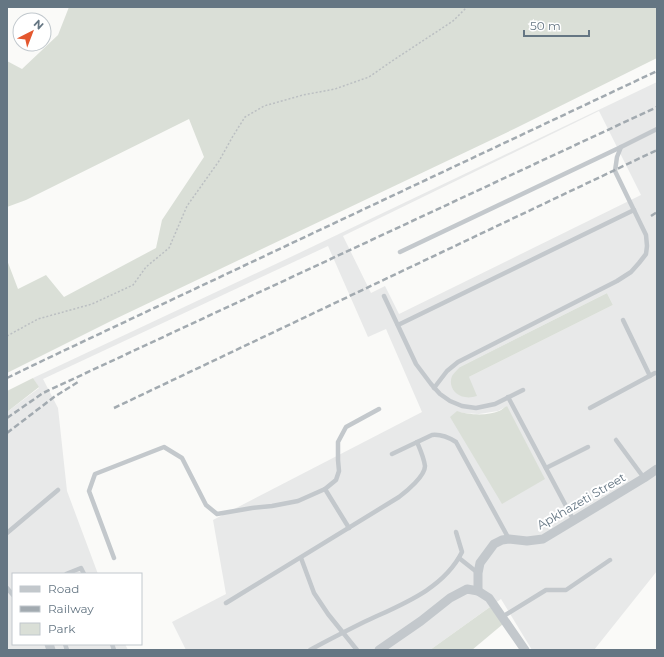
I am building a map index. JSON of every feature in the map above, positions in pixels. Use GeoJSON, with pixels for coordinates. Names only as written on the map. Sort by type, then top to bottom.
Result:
{"type":"FeatureCollection","features":[{"type":"Feature","properties":{"kind":"street","name":"Apkhazeti Street"},"geometry":{"type":"LineString","coordinates":[[509,539],[527,541],[543,539],[657,469]]}},
{"type":"Feature","properties":{"kind":"street"},"geometry":{"type":"LineString","coordinates":[[478,591],[478,573],[480,563],[494,544],[502,540],[509,539]]}},
{"type":"Feature","properties":{"kind":"street"},"geometry":{"type":"LineString","coordinates":[[378,650],[421,621],[450,598],[467,589],[478,591],[489,598],[525,650]]}},
{"type":"Feature","properties":{"kind":"lane"},"geometry":{"type":"LineString","coordinates":[[400,252],[657,129]]}},
{"type":"Feature","properties":{"kind":"lane"},"geometry":{"type":"LineString","coordinates":[[434,388],[447,371],[458,362],[617,281],[631,272],[640,263],[646,254],[646,235],[615,171],[617,157],[621,147]]}},
{"type":"Feature","properties":{"kind":"lane"},"geometry":{"type":"LineString","coordinates":[[398,325],[634,210]]}},
{"type":"Feature","properties":{"kind":"lane"},"geometry":{"type":"LineString","coordinates":[[384,296],[416,364],[434,388],[450,402],[476,408],[495,404],[523,390]]}},
{"type":"Feature","properties":{"kind":"lane"},"geometry":{"type":"LineString","coordinates":[[623,320],[650,376]]}},
{"type":"Feature","properties":{"kind":"lane"},"geometry":{"type":"LineString","coordinates":[[590,408],[657,373]]}},
{"type":"Feature","properties":{"kind":"lane"},"geometry":{"type":"LineString","coordinates":[[508,397],[574,521]]}},
{"type":"Feature","properties":{"kind":"lane"},"geometry":{"type":"LineString","coordinates":[[114,558],[89,491],[96,474],[164,447],[182,458],[206,505],[217,514],[298,501],[325,489],[336,480],[339,471],[338,442],[346,427],[379,409]]}},
{"type":"Feature","properties":{"kind":"lane"},"geometry":{"type":"LineString","coordinates":[[392,454],[432,435],[438,434],[449,437],[456,442],[509,539]]}},
{"type":"Feature","properties":{"kind":"lane"},"geometry":{"type":"LineString","coordinates":[[616,440],[644,478]]}},
{"type":"Feature","properties":{"kind":"lane"},"geometry":{"type":"LineString","coordinates":[[226,603],[399,497],[409,489],[425,468],[424,460],[417,442]]}},
{"type":"Feature","properties":{"kind":"lane"},"geometry":{"type":"LineString","coordinates":[[546,468],[588,447]]}},
{"type":"Feature","properties":{"kind":"lane"},"geometry":{"type":"LineString","coordinates":[[325,489],[348,528]]}},
{"type":"Feature","properties":{"kind":"lane"},"geometry":{"type":"LineString","coordinates":[[7,533],[58,490]]}},
{"type":"Feature","properties":{"kind":"lane"},"geometry":{"type":"LineString","coordinates":[[310,650],[343,632],[415,598],[444,576],[457,562],[462,552],[456,532]]}},
{"type":"Feature","properties":{"kind":"lane"},"geometry":{"type":"LineString","coordinates":[[301,558],[314,593],[328,614],[357,650]]}},
{"type":"Feature","properties":{"kind":"lane"},"geometry":{"type":"LineString","coordinates":[[459,558],[478,573]]}},
{"type":"Feature","properties":{"kind":"lane"},"geometry":{"type":"LineString","coordinates":[[502,617],[546,590],[566,590],[610,560]]}},
{"type":"Feature","properties":{"kind":"lane"},"geometry":{"type":"LineString","coordinates":[[68,573],[81,568],[84,573]]}},
{"type":"Feature","properties":{"kind":"path"},"geometry":{"type":"LineString","coordinates":[[7,336],[38,319],[92,304],[133,285],[146,266],[169,248],[187,206],[219,161],[245,117],[264,106],[303,95],[336,89],[369,77],[453,21],[467,7]]}},
{"type":"Feature","properties":{"kind":"shaded area"},"geometry":{"type":"Polygon","coordinates":[[[657,82],[657,571],[594,650],[532,650],[501,599],[430,650],[186,650],[172,622],[226,594],[213,520],[422,412],[386,329],[368,337],[328,246],[43,379],[58,408],[67,491],[98,573],[12,573],[12,645],[126,645],[128,650],[7,650],[7,412],[39,388],[33,378],[657,82]],[[599,111],[343,236],[371,293],[385,286],[399,314],[641,195],[599,111]],[[607,293],[460,367],[469,377],[613,305],[607,293]],[[507,406],[498,411],[479,414],[457,412],[502,503],[507,406]]]}},
{"type":"Feature","properties":{"kind":"green space"},"geometry":{"type":"Polygon","coordinates":[[[69,7],[657,7],[657,58],[514,129],[113,320],[7,373],[7,260],[18,289],[46,275],[64,297],[156,248],[162,220],[204,157],[189,119],[26,200],[7,207],[7,61],[22,69],[40,52],[52,52],[52,41],[58,35],[69,7]]]}},
{"type":"Feature","properties":{"kind":"green space"},"geometry":{"type":"Polygon","coordinates":[[[607,293],[613,305],[469,377],[477,396],[461,396],[453,390],[451,383],[452,376],[460,367],[607,293]]]}},
{"type":"Feature","properties":{"kind":"green space"},"geometry":{"type":"Polygon","coordinates":[[[33,378],[39,387],[7,412],[7,391],[33,378]]]}},
{"type":"Feature","properties":{"kind":"green space"},"geometry":{"type":"Polygon","coordinates":[[[507,406],[545,479],[502,504],[450,417],[457,411],[472,414],[494,413],[507,406]]]}},
{"type":"Feature","properties":{"kind":"green space"},"geometry":{"type":"Polygon","coordinates":[[[490,607],[503,624],[472,650],[430,650],[490,607]]]}},
{"type":"Feature","properties":{"kind":"railway"},"geometry":{"type":"LineString","coordinates":[[7,378],[657,71]]}},
{"type":"Feature","properties":{"kind":"railway"},"geometry":{"type":"LineString","coordinates":[[7,418],[43,393],[657,107]]}},
{"type":"Feature","properties":{"kind":"railway"},"geometry":{"type":"LineString","coordinates":[[114,408],[657,150]]}},
{"type":"Feature","properties":{"kind":"railway"},"geometry":{"type":"LineString","coordinates":[[651,216],[657,212]]}},
{"type":"Feature","properties":{"kind":"railway"},"geometry":{"type":"LineString","coordinates":[[7,433],[54,397],[78,382]]}}]}
